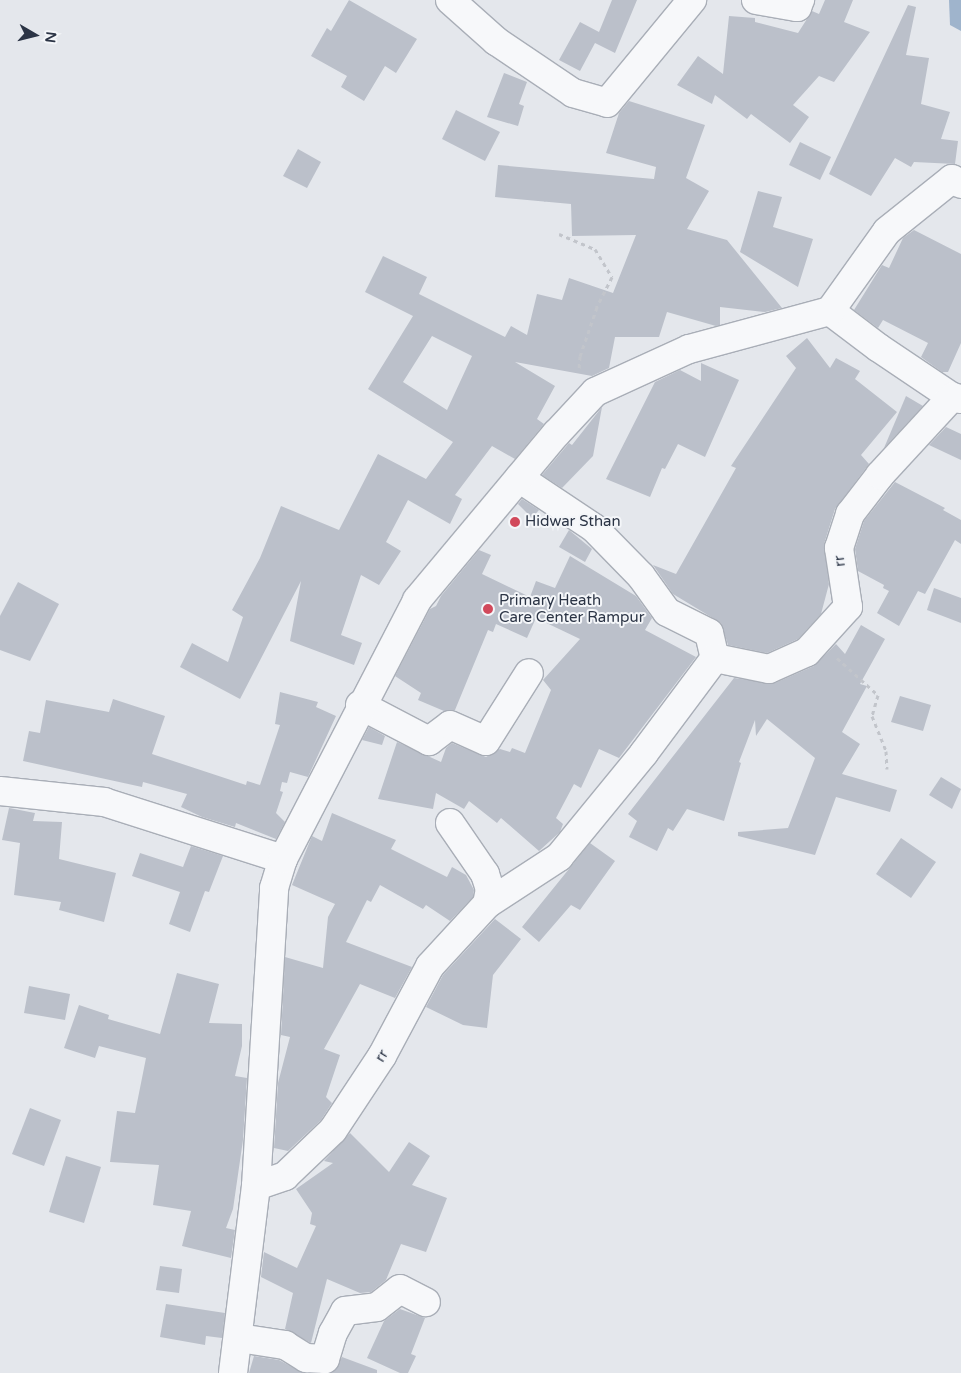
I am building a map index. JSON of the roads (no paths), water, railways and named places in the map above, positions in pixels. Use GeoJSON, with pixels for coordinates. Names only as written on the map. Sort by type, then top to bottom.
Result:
{"type":"FeatureCollection","features":[{"type":"Feature","properties":{"kind":"street"},"geometry":{"type":"LineString","coordinates":[[450,0],[496,41],[573,92],[607,103],[692,0]]}},
{"type":"Feature","properties":{"kind":"street"},"geometry":{"type":"LineString","coordinates":[[756,0],[797,7],[800,0]]}},
{"type":"Feature","properties":{"kind":"street"},"geometry":{"type":"LineString","coordinates":[[233,1373],[239,1338],[256,1186],[274,888],[283,859],[360,705],[417,600],[519,478],[595,392],[689,349],[830,311],[887,231],[952,179],[961,184]]}},
{"type":"Feature","properties":{"kind":"street","name":"rr"},"geometry":{"type":"LineString","coordinates":[[256,1186],[285,1176],[332,1130],[382,1056],[430,966],[487,904],[559,857],[644,753],[715,658],[769,669],[808,652],[848,607],[839,548],[850,514],[880,475],[957,398],[830,311]]}},
{"type":"Feature","properties":{"kind":"street"},"geometry":{"type":"LineString","coordinates":[[519,478],[594,528],[641,576],[667,612],[709,633],[715,658]]}},
{"type":"Feature","properties":{"kind":"street"},"geometry":{"type":"LineString","coordinates":[[360,705],[429,741],[450,725],[486,740],[529,674]]}},
{"type":"Feature","properties":{"kind":"street"},"geometry":{"type":"LineString","coordinates":[[0,791],[104,802],[283,859]]}},
{"type":"Feature","properties":{"kind":"street"},"geometry":{"type":"LineString","coordinates":[[450,822],[485,874],[490,889],[487,904]]}},
{"type":"Feature","properties":{"kind":"street"},"geometry":{"type":"LineString","coordinates":[[239,1338],[285,1345],[306,1358],[325,1359],[333,1333],[345,1311],[377,1307],[400,1290],[426,1302]]}},
{"type":"Feature","properties":{"kind":"water"},"geometry":{"type":"Polygon","coordinates":[[[949,0],[961,0],[961,31],[950,25],[949,0]]]}},
{"type":"Feature","properties":{"kind":"place","name":"Hidwar Sthan"},"geometry":{"type":"Point","coordinates":[515,522]}},
{"type":"Feature","properties":{"kind":"place","name":"Primary Heath Care Center Rampur"},"geometry":{"type":"Point","coordinates":[488,609]}}]}
